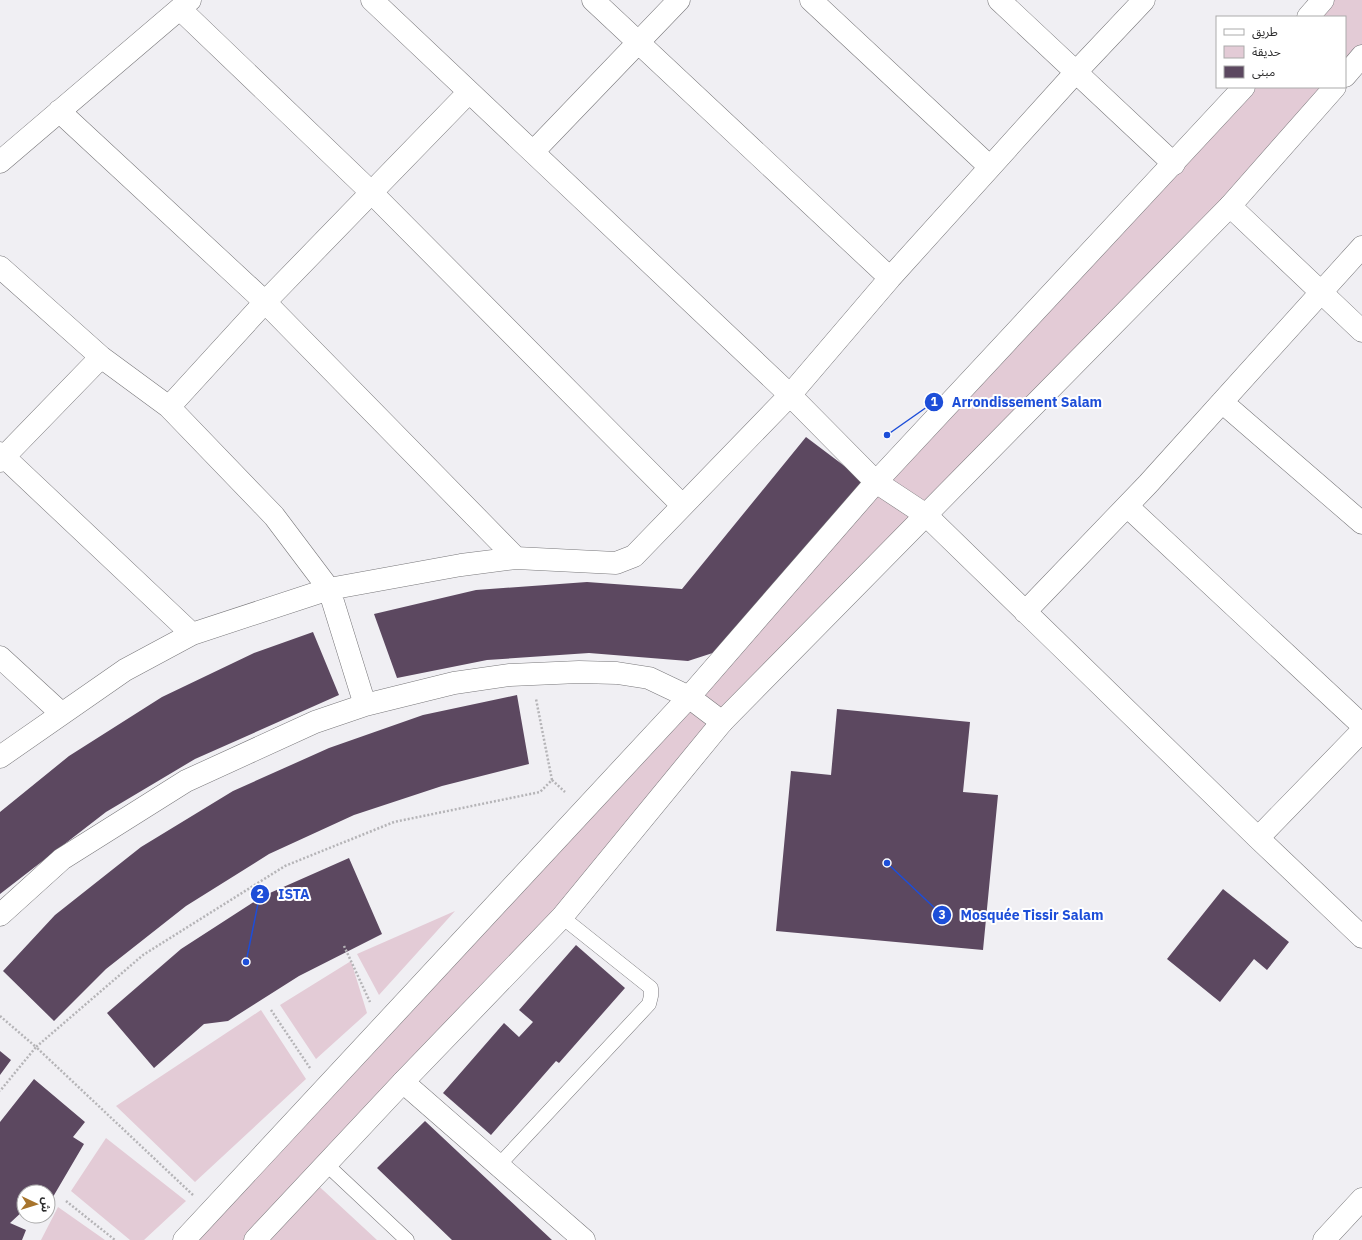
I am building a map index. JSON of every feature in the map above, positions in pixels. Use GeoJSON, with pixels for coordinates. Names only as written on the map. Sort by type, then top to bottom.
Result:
{"type":"FeatureCollection","features":[{"type":"Feature","properties":{"kind":"street"},"geometry":{"type":"LineString","coordinates":[[372,0],[790,395],[876,482],[926,515],[1362,937]]}},
{"type":"Feature","properties":{"kind":"street"},"geometry":{"type":"LineString","coordinates":[[593,0],[890,278]]}},
{"type":"Feature","properties":{"kind":"street"},"geometry":{"type":"LineString","coordinates":[[533,152],[679,0]]}},
{"type":"Feature","properties":{"kind":"street"},"geometry":{"type":"LineString","coordinates":[[811,0],[990,167]]}},
{"type":"Feature","properties":{"kind":"street"},"geometry":{"type":"LineString","coordinates":[[999,0],[1174,164]]}},
{"type":"Feature","properties":{"kind":"street"},"geometry":{"type":"LineString","coordinates":[[0,757],[61,713],[125,670],[192,634],[329,589],[461,565],[516,558],[616,563],[634,556],[790,395],[890,278],[1076,72],[1144,0]]}},
{"type":"Feature","properties":{"kind":"street"},"geometry":{"type":"LineString","coordinates":[[1309,16],[1323,0]]}},
{"type":"Feature","properties":{"kind":"street"},"geometry":{"type":"LineString","coordinates":[[0,162],[185,4],[682,505]]}},
{"type":"Feature","properties":{"kind":"street"},"geometry":{"type":"LineString","coordinates":[[1346,75],[1362,56]]}},
{"type":"Feature","properties":{"kind":"street"},"geometry":{"type":"LineString","coordinates":[[184,1240],[689,697],[876,482],[1174,164],[1243,88]]}},
{"type":"Feature","properties":{"kind":"street"},"geometry":{"type":"LineString","coordinates":[[255,1240],[403,1082],[562,917],[722,722],[1230,206],[1334,88]]}},
{"type":"Feature","properties":{"kind":"street"},"geometry":{"type":"LineString","coordinates":[[169,406],[265,302],[470,92]]}},
{"type":"Feature","properties":{"kind":"street"},"geometry":{"type":"LineString","coordinates":[[59,111],[265,302],[516,558]]}},
{"type":"Feature","properties":{"kind":"street"},"geometry":{"type":"LineString","coordinates":[[1230,206],[1362,331]]}},
{"type":"Feature","properties":{"kind":"street"},"geometry":{"type":"LineString","coordinates":[[1025,612],[1127,506],[1362,247]]}},
{"type":"Feature","properties":{"kind":"street"},"geometry":{"type":"LineString","coordinates":[[0,267],[102,357],[169,406],[274,516],[329,589],[365,705]]}},
{"type":"Feature","properties":{"kind":"street"},"geometry":{"type":"LineString","coordinates":[[102,357],[1,457],[192,634]]}},
{"type":"Feature","properties":{"kind":"street"},"geometry":{"type":"LineString","coordinates":[[1222,402],[1362,523]]}},
{"type":"Feature","properties":{"kind":"street"},"geometry":{"type":"LineString","coordinates":[[1127,506],[1362,724]]}},
{"type":"Feature","properties":{"kind":"street"},"geometry":{"type":"LineString","coordinates":[[0,658],[61,713]]}},
{"type":"Feature","properties":{"kind":"street"},"geometry":{"type":"LineString","coordinates":[[0,915],[62,859],[186,781],[315,722],[365,705],[454,683],[531,674],[579,672],[617,673],[649,678],[689,697],[722,722]]}},
{"type":"Feature","properties":{"kind":"street"},"geometry":{"type":"LineString","coordinates":[[1258,838],[1362,731]]}},
{"type":"Feature","properties":{"kind":"street"},"geometry":{"type":"LineString","coordinates":[[403,1082],[584,1240]]}},
{"type":"Feature","properties":{"kind":"street"},"geometry":{"type":"LineString","coordinates":[[1324,1240],[1362,1199]]}},
{"type":"Feature","properties":{"kind":"lane"},"geometry":{"type":"LineString","coordinates":[[499,1165],[648,1004],[651,996],[651,988],[562,917]]}},
{"type":"Feature","properties":{"kind":"lane"},"geometry":{"type":"LineString","coordinates":[[326,1164],[407,1240]]}},
{"type":"Feature","properties":{"kind":"path"},"geometry":{"type":"LineString","coordinates":[[0,1091],[36,1047],[143,955],[285,866],[394,822],[540,792],[552,780],[531,674]]}},
{"type":"Feature","properties":{"kind":"path"},"geometry":{"type":"LineString","coordinates":[[344,946],[382,1026]]}},
{"type":"Feature","properties":{"kind":"path"},"geometry":{"type":"LineString","coordinates":[[271,1010],[324,1090]]}},
{"type":"Feature","properties":{"kind":"path"},"geometry":{"type":"LineString","coordinates":[[0,1016],[36,1047],[210,1212]]}},
{"type":"Feature","properties":{"kind":"path"},"geometry":{"type":"LineString","coordinates":[[66,1201],[115,1240]]}},
{"type":"Feature","properties":{"kind":"green space"},"geometry":{"type":"Polygon","coordinates":[[[1327,0],[1362,0],[1362,58],[1346,74],[1346,16],[1312,16],[1327,0]]]}},
{"type":"Feature","properties":{"kind":"green space"},"geometry":{"type":"Polygon","coordinates":[[[1245,88],[1333,88],[926,515],[310,1178],[377,1240],[181,1240],[1245,88]]]}},
{"type":"Feature","properties":{"kind":"green space"},"geometry":{"type":"Polygon","coordinates":[[[455,911],[379,995],[357,954],[455,911]]]}},
{"type":"Feature","properties":{"kind":"green space"},"geometry":{"type":"Polygon","coordinates":[[[351,961],[367,1013],[316,1059],[280,1005],[351,961]]]}},
{"type":"Feature","properties":{"kind":"green space"},"geometry":{"type":"Polygon","coordinates":[[[261,1010],[306,1079],[195,1182],[116,1106],[261,1010]]]}},
{"type":"Feature","properties":{"kind":"green space"},"geometry":{"type":"Polygon","coordinates":[[[106,1138],[186,1201],[144,1240],[130,1240],[71,1191],[106,1138]]]}},
{"type":"Feature","properties":{"kind":"green space"},"geometry":{"type":"Polygon","coordinates":[[[58,1207],[105,1240],[41,1240],[49,1224],[56,1224],[56,1211],[58,1207]]]}},
{"type":"Feature","properties":{"kind":"building"},"geometry":{"type":"Polygon","coordinates":[[[806,437],[863,480],[722,650],[688,661],[589,653],[487,660],[397,678],[374,614],[476,590],[587,582],[682,589],[806,437]]]}},
{"type":"Feature","properties":{"kind":"building"},"geometry":{"type":"Polygon","coordinates":[[[313,632],[339,695],[195,759],[106,812],[0,894],[0,812],[69,756],[162,697],[254,653],[313,632]]]}},
{"type":"Feature","properties":{"kind":"building"},"geometry":{"type":"Polygon","coordinates":[[[517,695],[529,764],[442,786],[354,815],[269,854],[186,906],[106,969],[54,1021],[3,971],[55,915],[141,847],[233,791],[329,748],[423,715],[517,695]]]}},
{"type":"Feature","properties":{"kind":"building"},"geometry":{"type":"Polygon","coordinates":[[[837,709],[970,722],[963,792],[998,795],[983,950],[776,931],[791,771],[831,775],[837,709]]]}},
{"type":"Feature","properties":{"kind":"building"},"geometry":{"type":"Polygon","coordinates":[[[349,858],[382,934],[299,976],[228,1021],[204,1024],[154,1068],[107,1013],[181,949],[263,896],[349,858]]]}},
{"type":"Feature","properties":{"kind":"building"},"geometry":{"type":"Polygon","coordinates":[[[1223,889],[1289,942],[1267,970],[1254,959],[1220,1002],[1167,959],[1223,889]]]}},
{"type":"Feature","properties":{"kind":"building"},"geometry":{"type":"Polygon","coordinates":[[[576,945],[625,988],[559,1063],[556,1061],[491,1135],[443,1093],[504,1023],[519,1037],[533,1022],[519,1010],[576,945]]]}},
{"type":"Feature","properties":{"kind":"building"},"geometry":{"type":"Polygon","coordinates":[[[0,1051],[11,1060],[0,1075],[0,1051]]]}},
{"type":"Feature","properties":{"kind":"building"},"geometry":{"type":"Polygon","coordinates":[[[34,1079],[85,1122],[73,1137],[84,1144],[56,1192],[56,1184],[16,1184],[16,1217],[10,1223],[26,1230],[22,1240],[0,1240],[0,1122],[34,1079]]]}},
{"type":"Feature","properties":{"kind":"building"},"geometry":{"type":"Polygon","coordinates":[[[425,1121],[552,1240],[452,1240],[377,1168],[425,1121]]]}},
{"type":"Feature","properties":{"kind":"place","name":"Arrondissement Salam"},"geometry":{"type":"Point","coordinates":[887,435]}},
{"type":"Feature","properties":{"kind":"place","name":"Mosquée Tissir Salam"},"geometry":{"type":"Point","coordinates":[887,863]}},
{"type":"Feature","properties":{"kind":"place","name":"ISTA"},"geometry":{"type":"Point","coordinates":[246,962]}}]}
